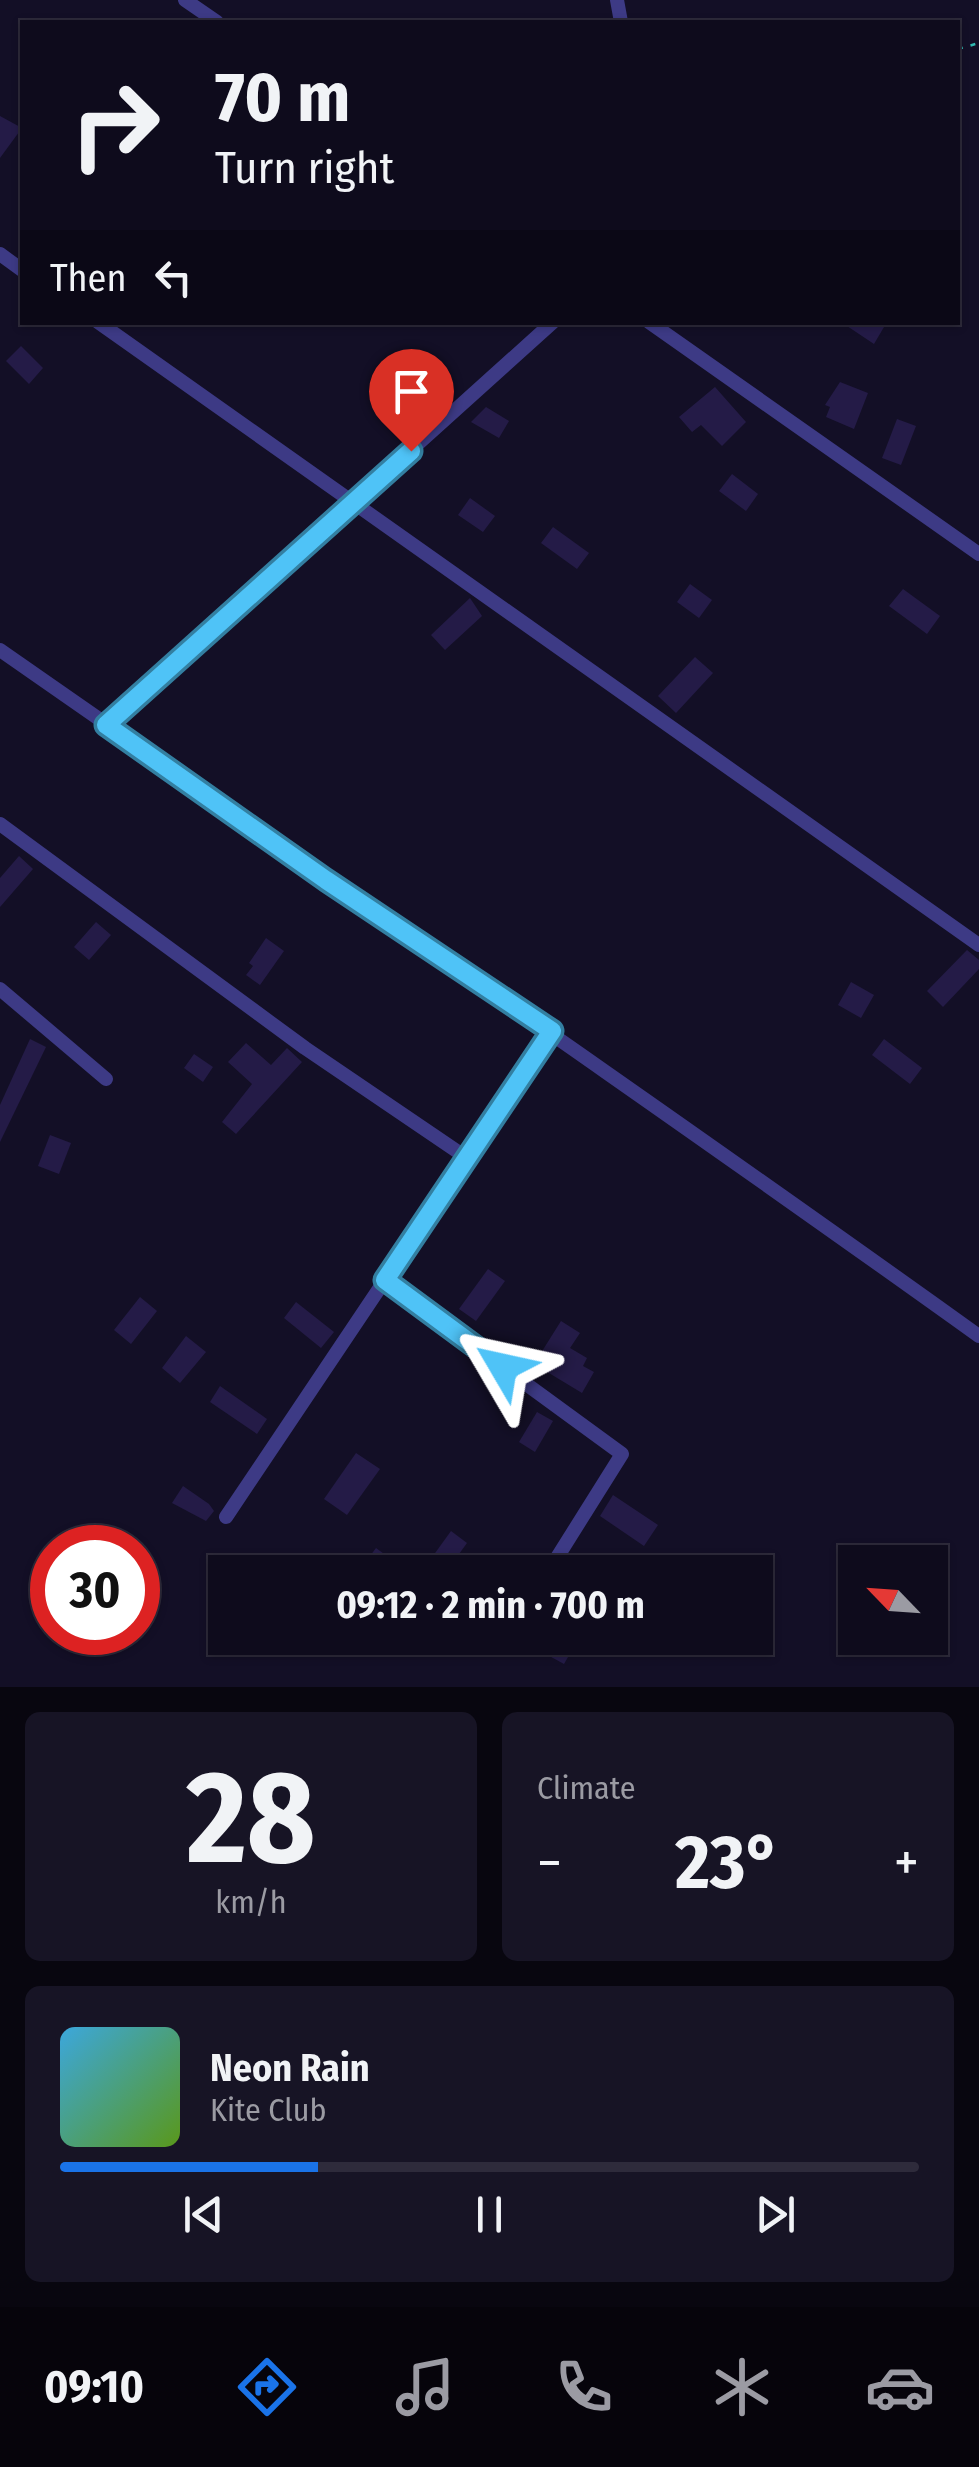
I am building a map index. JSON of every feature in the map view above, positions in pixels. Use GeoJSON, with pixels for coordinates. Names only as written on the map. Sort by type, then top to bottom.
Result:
{"type":"FeatureCollection","features":[{"type":"Feature","properties":{"kind":"street"},"geometry":{"type":"LineString","coordinates":[[185,0],[215,20]]}},
{"type":"Feature","properties":{"kind":"street"},"geometry":{"type":"LineString","coordinates":[[102,325],[979,945]]}},
{"type":"Feature","properties":{"kind":"street"},"geometry":{"type":"LineString","coordinates":[[106,725],[550,325]]}},
{"type":"Feature","properties":{"kind":"street"},"geometry":{"type":"LineString","coordinates":[[653,325],[979,554]]}},
{"type":"Feature","properties":{"kind":"street"},"geometry":{"type":"LineString","coordinates":[[0,650],[326,880],[552,1031],[979,1336]]}},
{"type":"Feature","properties":{"kind":"street"},"geometry":{"type":"LineString","coordinates":[[0,824],[306,1048],[467,1158]]}},
{"type":"Feature","properties":{"kind":"street"},"geometry":{"type":"LineString","coordinates":[[0,989],[106,1079]]}},
{"type":"Feature","properties":{"kind":"street"},"geometry":{"type":"LineString","coordinates":[[226,1517],[552,1031]]}},
{"type":"Feature","properties":{"kind":"street"},"geometry":{"type":"LineString","coordinates":[[385,1280],[622,1454],[559,1555]]}},
{"type":"Feature","properties":{"kind":"building"},"geometry":{"type":"Polygon","coordinates":[[[0,116],[20,127],[20,131],[0,158],[0,116]]]}},
{"type":"Feature","properties":{"kind":"building"},"geometry":{"type":"Polygon","coordinates":[[[846,325],[881,325],[884,327],[874,344],[846,325]]]}},
{"type":"Feature","properties":{"kind":"building"},"geometry":{"type":"Polygon","coordinates":[[[21,346],[43,368],[29,384],[6,361],[21,346]]]}},
{"type":"Feature","properties":{"kind":"building"},"geometry":{"type":"Polygon","coordinates":[[[840,382],[868,393],[854,429],[826,417],[830,407],[825,405],[840,382]]]}},
{"type":"Feature","properties":{"kind":"building"},"geometry":{"type":"Polygon","coordinates":[[[715,387],[746,422],[722,446],[701,425],[692,432],[679,417],[715,387]]]}},
{"type":"Feature","properties":{"kind":"building"},"geometry":{"type":"Polygon","coordinates":[[[486,407],[509,421],[499,438],[471,422],[486,407]]]}},
{"type":"Feature","properties":{"kind":"building"},"geometry":{"type":"Polygon","coordinates":[[[897,419],[916,426],[901,465],[882,458],[897,419]]]}},
{"type":"Feature","properties":{"kind":"building"},"geometry":{"type":"Polygon","coordinates":[[[732,474],[758,494],[746,511],[719,491],[732,474]]]}},
{"type":"Feature","properties":{"kind":"building"},"geometry":{"type":"Polygon","coordinates":[[[470,498],[495,516],[483,532],[458,515],[470,498]]]}},
{"type":"Feature","properties":{"kind":"building"},"geometry":{"type":"Polygon","coordinates":[[[553,527],[589,553],[577,569],[541,543],[553,527]]]}},
{"type":"Feature","properties":{"kind":"building"},"geometry":{"type":"Polygon","coordinates":[[[690,584],[712,600],[699,618],[677,602],[690,584]]]}},
{"type":"Feature","properties":{"kind":"building"},"geometry":{"type":"Polygon","coordinates":[[[903,589],[940,616],[927,634],[889,606],[903,589]]]}},
{"type":"Feature","properties":{"kind":"building"},"geometry":{"type":"Polygon","coordinates":[[[470,598],[482,616],[445,650],[431,635],[470,598]]]}},
{"type":"Feature","properties":{"kind":"building"},"geometry":{"type":"Polygon","coordinates":[[[695,657],[713,673],[676,713],[658,696],[695,657]]]}},
{"type":"Feature","properties":{"kind":"building"},"geometry":{"type":"Polygon","coordinates":[[[19,856],[33,869],[0,907],[0,878],[19,856]]]}},
{"type":"Feature","properties":{"kind":"building"},"geometry":{"type":"Polygon","coordinates":[[[96,922],[111,935],[89,960],[74,947],[96,922]]]}},
{"type":"Feature","properties":{"kind":"building"},"geometry":{"type":"Polygon","coordinates":[[[266,938],[284,951],[260,985],[246,975],[253,966],[249,963],[266,938]]]}},
{"type":"Feature","properties":{"kind":"building"},"geometry":{"type":"Polygon","coordinates":[[[967,950],[979,960],[979,969],[943,1007],[927,991],[967,950]]]}},
{"type":"Feature","properties":{"kind":"building"},"geometry":{"type":"Polygon","coordinates":[[[851,982],[874,995],[861,1018],[838,1005],[851,982]]]}},
{"type":"Feature","properties":{"kind":"building"},"geometry":{"type":"Polygon","coordinates":[[[30,1039],[46,1047],[0,1142],[0,1105],[30,1039]]]}},
{"type":"Feature","properties":{"kind":"building"},"geometry":{"type":"Polygon","coordinates":[[[884,1039],[922,1068],[910,1084],[872,1055],[884,1039]]]}},
{"type":"Feature","properties":{"kind":"building"},"geometry":{"type":"Polygon","coordinates":[[[246,1043],[271,1065],[287,1048],[302,1062],[236,1134],[222,1122],[252,1084],[228,1062],[246,1043]]]}},
{"type":"Feature","properties":{"kind":"building"},"geometry":{"type":"Polygon","coordinates":[[[194,1054],[213,1067],[203,1082],[184,1068],[194,1054]]]}},
{"type":"Feature","properties":{"kind":"building"},"geometry":{"type":"Polygon","coordinates":[[[50,1135],[71,1143],[59,1174],[38,1166],[50,1135]]]}},
{"type":"Feature","properties":{"kind":"building"},"geometry":{"type":"Polygon","coordinates":[[[488,1269],[505,1281],[476,1321],[459,1309],[488,1269]]]}},
{"type":"Feature","properties":{"kind":"building"},"geometry":{"type":"Polygon","coordinates":[[[140,1297],[157,1311],[131,1344],[114,1330],[140,1297]]]}},
{"type":"Feature","properties":{"kind":"building"},"geometry":{"type":"Polygon","coordinates":[[[296,1302],[334,1332],[321,1348],[284,1318],[296,1302]]]}},
{"type":"Feature","properties":{"kind":"building"},"geometry":{"type":"Polygon","coordinates":[[[561,1321],[580,1333],[570,1348],[587,1358],[583,1366],[594,1372],[582,1393],[534,1364],[561,1321]]]}},
{"type":"Feature","properties":{"kind":"building"},"geometry":{"type":"Polygon","coordinates":[[[186,1336],[206,1352],[180,1383],[162,1368],[186,1336]]]}},
{"type":"Feature","properties":{"kind":"building"},"geometry":{"type":"Polygon","coordinates":[[[220,1386],[267,1419],[257,1434],[210,1402],[220,1386]]]}},
{"type":"Feature","properties":{"kind":"building"},"geometry":{"type":"Polygon","coordinates":[[[537,1412],[553,1421],[535,1452],[519,1442],[537,1412]]]}},
{"type":"Feature","properties":{"kind":"building"},"geometry":{"type":"Polygon","coordinates":[[[356,1453],[380,1469],[347,1515],[324,1499],[356,1453]]]}},
{"type":"Feature","properties":{"kind":"building"},"geometry":{"type":"Polygon","coordinates":[[[183,1486],[214,1511],[206,1521],[172,1503],[183,1486]]]}},
{"type":"Feature","properties":{"kind":"building"},"geometry":{"type":"Polygon","coordinates":[[[613,1495],[658,1525],[644,1546],[600,1516],[613,1495]]]}},
{"type":"Feature","properties":{"kind":"building"},"geometry":{"type":"Polygon","coordinates":[[[451,1531],[467,1543],[458,1555],[434,1555],[451,1531]]]}},
{"type":"Feature","properties":{"kind":"building"},"geometry":{"type":"Polygon","coordinates":[[[548,1655],[569,1655],[564,1664],[548,1655]]]}},
{"type":"Feature","properties":{"kind":"route"},"geometry":{"type":"LineString","coordinates":[[411,451],[106,725],[326,880],[552,1031],[385,1280],[503,1367]]}}]}
